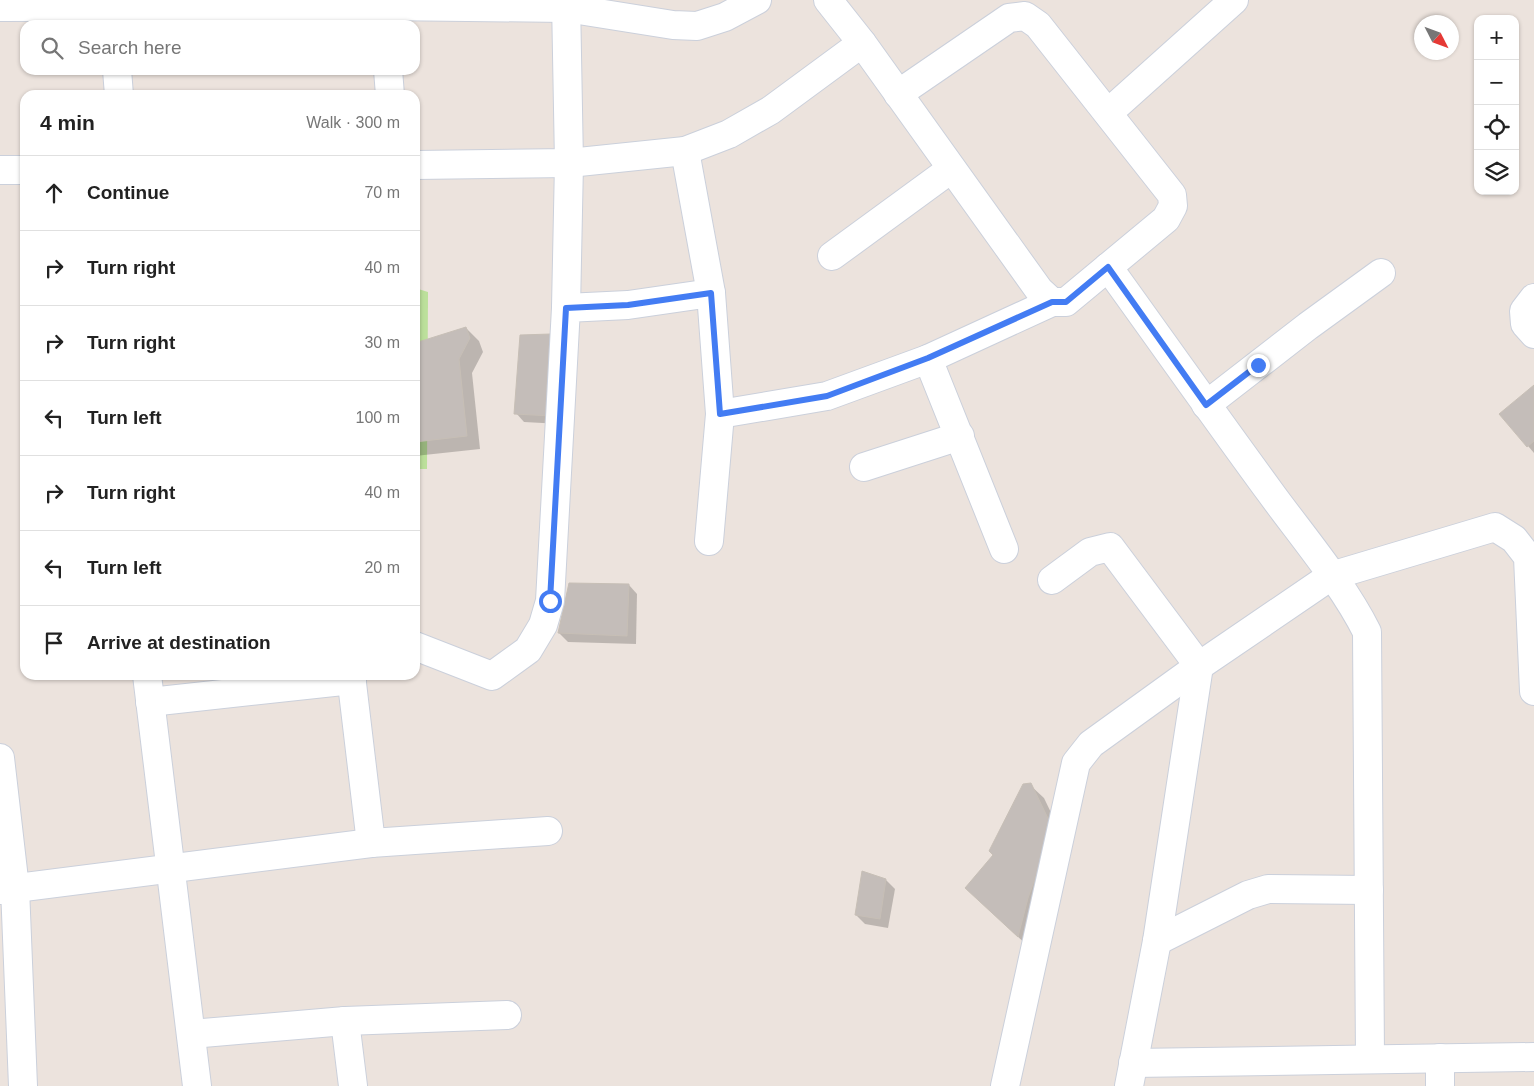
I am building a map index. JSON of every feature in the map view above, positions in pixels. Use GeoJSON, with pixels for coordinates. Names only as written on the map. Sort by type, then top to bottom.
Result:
{"type":"FeatureCollection","features":[{"type":"Feature","properties":{"kind":"street"},"geometry":{"type":"LineString","coordinates":[[0,7],[113,11],[383,10],[566,4],[673,25],[697,26],[725,17],[757,0]]}},
{"type":"Feature","properties":{"kind":"street"},"geometry":{"type":"LineString","coordinates":[[828,0],[862,43],[1039,290],[1052,302]]}},
{"type":"Feature","properties":{"kind":"street"},"geometry":{"type":"LineString","coordinates":[[1108,113],[1234,0]]}},
{"type":"Feature","properties":{"kind":"street"},"geometry":{"type":"LineString","coordinates":[[420,648],[492,676],[528,650],[543,625],[550,601],[566,308],[569,163],[566,4]]}},
{"type":"Feature","properties":{"kind":"street"},"geometry":{"type":"LineString","coordinates":[[720,414],[827,396],[928,358],[1052,302],[1066,302],[1166,219],[1173,206],[1172,195],[1108,113],[1038,25],[1024,16],[1009,18],[898,94]]}},
{"type":"Feature","properties":{"kind":"street"},"geometry":{"type":"LineString","coordinates":[[420,165],[569,163],[686,151],[729,134],[772,110],[862,43]]}},
{"type":"Feature","properties":{"kind":"street"},"geometry":{"type":"LineString","coordinates":[[117,75],[119,90]]}},
{"type":"Feature","properties":{"kind":"street"},"geometry":{"type":"LineString","coordinates":[[388,75],[390,90]]}},
{"type":"Feature","properties":{"kind":"street"},"geometry":{"type":"LineString","coordinates":[[686,151],[711,293],[720,414],[709,541]]}},
{"type":"Feature","properties":{"kind":"street"},"geometry":{"type":"LineString","coordinates":[[832,256],[951,169]]}},
{"type":"Feature","properties":{"kind":"street"},"geometry":{"type":"LineString","coordinates":[[0,170],[20,170]]}},
{"type":"Feature","properties":{"kind":"street"},"geometry":{"type":"LineString","coordinates":[[1108,267],[1331,576],[1359,616],[1366,632],[1370,1059]]}},
{"type":"Feature","properties":{"kind":"street"},"geometry":{"type":"LineString","coordinates":[[1206,405],[1381,273]]}},
{"type":"Feature","properties":{"kind":"street"},"geometry":{"type":"LineString","coordinates":[[566,308],[628,305],[711,293]]}},
{"type":"Feature","properties":{"kind":"street"},"geometry":{"type":"LineString","coordinates":[[1534,298],[1524,312],[1525,324],[1534,334]]}},
{"type":"Feature","properties":{"kind":"street"},"geometry":{"type":"LineString","coordinates":[[928,358],[1004,549]]}},
{"type":"Feature","properties":{"kind":"street"},"geometry":{"type":"LineString","coordinates":[[864,467],[960,436]]}},
{"type":"Feature","properties":{"kind":"street"},"geometry":{"type":"LineString","coordinates":[[1005,1086],[1076,763],[1091,744],[1199,666],[1331,576],[1495,527],[1514,539],[1528,557],[1534,691]]}},
{"type":"Feature","properties":{"kind":"street"},"geometry":{"type":"LineString","coordinates":[[1052,580],[1090,552],[1110,547],[1199,666],[1158,941],[1131,1074],[1370,1059],[1534,1057]]}},
{"type":"Feature","properties":{"kind":"street"},"geometry":{"type":"LineString","coordinates":[[148,680],[197,1086]]}},
{"type":"Feature","properties":{"kind":"street"},"geometry":{"type":"LineString","coordinates":[[150,702],[327,680]]}},
{"type":"Feature","properties":{"kind":"street"},"geometry":{"type":"LineString","coordinates":[[351,680],[371,843]]}},
{"type":"Feature","properties":{"kind":"street"},"geometry":{"type":"LineString","coordinates":[[0,758],[8,889],[15,1072]]}},
{"type":"Feature","properties":{"kind":"street"},"geometry":{"type":"LineString","coordinates":[[8,889],[371,843],[548,830]]}},
{"type":"Feature","properties":{"kind":"street"},"geometry":{"type":"LineString","coordinates":[[1158,941],[1248,895],[1268,889],[1369,890]]}},
{"type":"Feature","properties":{"kind":"street"},"geometry":{"type":"LineString","coordinates":[[191,1034],[345,1022],[507,1015]]}},
{"type":"Feature","properties":{"kind":"street"},"geometry":{"type":"LineString","coordinates":[[345,1022],[353,1086]]}},
{"type":"Feature","properties":{"kind":"street"},"geometry":{"type":"LineString","coordinates":[[1440,1058],[1440,1086]]}},
{"type":"Feature","properties":{"kind":"green space"},"geometry":{"type":"Polygon","coordinates":[[[420,290],[428,292],[427,469],[420,469],[420,290]]]}},
{"type":"Feature","properties":{"kind":"building"},"geometry":{"type":"Polygon","coordinates":[[[466,327],[470,338],[459,359],[467,436],[420,441],[420,341],[466,327]]]}},
{"type":"Feature","properties":{"kind":"building"},"geometry":{"type":"Polygon","coordinates":[[[551,334],[552,416],[514,414],[520,335],[551,334]]]}},
{"type":"Feature","properties":{"kind":"building"},"geometry":{"type":"Polygon","coordinates":[[[1534,385],[1534,441],[1527,447],[1499,414],[1534,385]]]}},
{"type":"Feature","properties":{"kind":"building"},"geometry":{"type":"Polygon","coordinates":[[[569,583],[629,584],[627,636],[558,633],[569,583]]]}},
{"type":"Feature","properties":{"kind":"building"},"geometry":{"type":"Polygon","coordinates":[[[1031,783],[1056,835],[1045,851],[1028,898],[1018,937],[965,888],[993,855],[989,851],[1023,784],[1031,783]]]}},
{"type":"Feature","properties":{"kind":"building"},"geometry":{"type":"Polygon","coordinates":[[[862,871],[886,879],[880,919],[855,915],[862,871]]]}},
{"type":"Feature","properties":{"kind":"route"},"geometry":{"type":"LineString","coordinates":[[550,601],[566,308],[628,305],[711,293],[720,414],[827,396],[928,358],[1052,302],[1066,302],[1108,267],[1206,405],[1258,365]]}}]}
